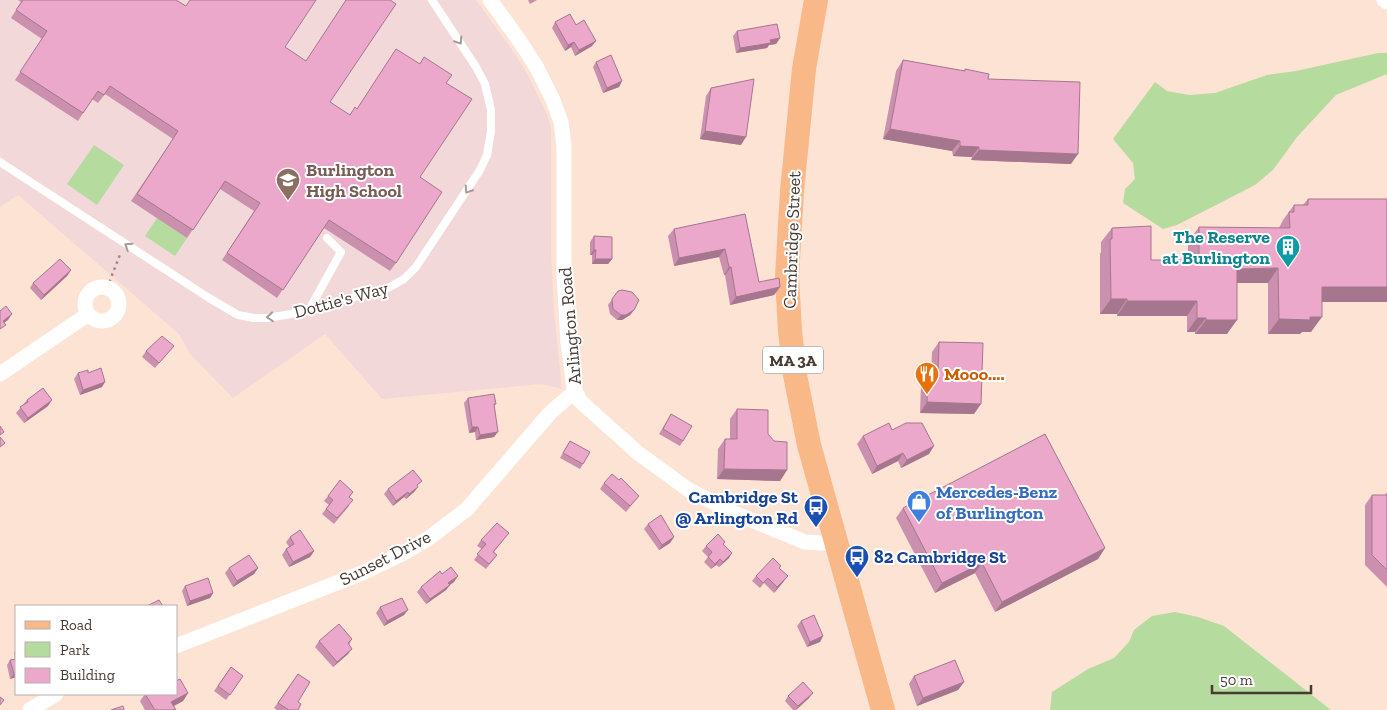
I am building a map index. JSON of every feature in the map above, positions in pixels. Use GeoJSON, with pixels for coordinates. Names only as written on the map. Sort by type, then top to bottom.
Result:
{"type":"FeatureCollection","features":[{"type":"Feature","properties":{"kind":"main road","name":"Cambridge Street"},"geometry":{"type":"LineString","coordinates":[[816,0],[806,51],[788,244],[787,290],[792,351],[809,445],[883,710]]}},
{"type":"Feature","properties":{"kind":"street","name":"Arlington Road"},"geometry":{"type":"LineString","coordinates":[[490,0],[533,60],[553,100],[561,122],[564,146],[564,275],[570,359],[577,394],[584,405],[638,454],[689,490],[734,513],[803,542],[837,544]]}},
{"type":"Feature","properties":{"kind":"street"},"geometry":{"type":"LineString","coordinates":[[97,288],[108,288],[116,294],[119,302],[114,316],[100,322],[93,320],[87,315],[84,304],[88,294],[97,288]]}},
{"type":"Feature","properties":{"kind":"street"},"geometry":{"type":"LineString","coordinates":[[0,374],[87,315]]}},
{"type":"Feature","properties":{"kind":"street","name":"Sunset Drive"},"geometry":{"type":"LineString","coordinates":[[178,645],[362,573],[404,553],[429,538],[470,505],[550,413],[563,401],[577,394]]}},
{"type":"Feature","properties":{"kind":"street"},"geometry":{"type":"LineString","coordinates":[[30,710],[54,695]]}},
{"type":"Feature","properties":{"kind":"lane","name":"Dottie's Way"},"geometry":{"type":"LineString","coordinates":[[0,162],[238,315],[267,318],[292,314],[388,288],[404,280],[416,267],[468,190],[487,155],[492,121],[487,90],[476,67],[432,0]]}},
{"type":"Feature","properties":{"kind":"lane"},"geometry":{"type":"LineString","coordinates":[[308,310],[341,252],[327,238]]}},
{"type":"Feature","properties":{"kind":"path"},"geometry":{"type":"LineString","coordinates":[[108,288],[125,244]]}},
{"type":"Feature","properties":{"kind":"shaded area","name":"Burlington High School"},"geometry":{"type":"Polygon","coordinates":[[[0,0],[476,0],[528,75],[547,114],[551,128],[551,251],[554,311],[562,389],[541,384],[382,399],[325,334],[233,398],[190,354],[179,334],[18,195],[0,207],[0,0]]]}},
{"type":"Feature","properties":{"kind":"green space"},"geometry":{"type":"Polygon","coordinates":[[[1378,53],[1387,53],[1387,74],[1336,95],[1297,137],[1273,170],[1255,185],[1177,225],[1163,229],[1123,203],[1125,189],[1135,179],[1133,163],[1113,139],[1155,82],[1167,91],[1189,95],[1215,93],[1267,75],[1296,71],[1378,53]]]}},
{"type":"Feature","properties":{"kind":"green space"},"geometry":{"type":"Polygon","coordinates":[[[94,145],[124,165],[97,205],[67,184],[94,145]]]}},
{"type":"Feature","properties":{"kind":"green space"},"geometry":{"type":"Polygon","coordinates":[[[157,218],[187,238],[175,256],[145,236],[157,218]]]}},
{"type":"Feature","properties":{"kind":"green space"},"geometry":{"type":"Polygon","coordinates":[[[1175,612],[1198,617],[1224,626],[1331,710],[1050,710],[1052,692],[1088,669],[1114,658],[1129,642],[1134,630],[1152,616],[1175,612]]]}},
{"type":"Feature","properties":{"kind":"building"},"geometry":{"type":"Polygon","coordinates":[[[23,0],[176,0],[186,6],[190,0],[316,0],[285,47],[306,61],[346,0],[390,0],[396,4],[330,102],[350,115],[355,107],[357,109],[396,49],[420,64],[424,57],[452,75],[446,83],[472,99],[420,177],[442,192],[396,263],[329,220],[283,290],[227,253],[260,203],[225,181],[193,230],[137,194],[178,131],[110,86],[104,95],[98,91],[83,113],[20,72],[47,31],[16,10],[23,0]]]}},
{"type":"Feature","properties":{"kind":"building"},"geometry":{"type":"Polygon","coordinates":[[[570,14],[576,25],[584,20],[596,41],[579,50],[574,42],[568,45],[555,22],[570,14]]]}},
{"type":"Feature","properties":{"kind":"building"},"geometry":{"type":"Polygon","coordinates":[[[777,24],[780,38],[770,40],[771,43],[740,48],[737,31],[777,24]]]}},
{"type":"Feature","properties":{"kind":"building"},"geometry":{"type":"Polygon","coordinates":[[[611,55],[622,81],[607,88],[596,62],[611,55]]]}},
{"type":"Feature","properties":{"kind":"building"},"geometry":{"type":"Polygon","coordinates":[[[903,60],[989,74],[988,79],[1080,82],[1078,154],[979,150],[979,147],[960,146],[960,141],[890,129],[903,60]]]}},
{"type":"Feature","properties":{"kind":"building"},"geometry":{"type":"Polygon","coordinates":[[[754,79],[746,137],[705,131],[711,88],[754,79]]]}},
{"type":"Feature","properties":{"kind":"building","name":"The Reserve at Burlington"},"geometry":{"type":"Polygon","coordinates":[[[1308,199],[1387,199],[1387,287],[1322,287],[1322,317],[1310,317],[1310,320],[1279,319],[1278,268],[1237,269],[1237,320],[1206,320],[1206,318],[1197,318],[1197,301],[1127,301],[1127,299],[1111,299],[1110,239],[1112,239],[1112,228],[1151,226],[1151,260],[1199,260],[1199,227],[1290,228],[1289,212],[1294,212],[1294,205],[1308,205],[1308,199]]]}},
{"type":"Feature","properties":{"kind":"building"},"geometry":{"type":"Polygon","coordinates":[[[745,214],[759,282],[779,278],[780,287],[736,297],[731,267],[729,267],[725,249],[679,258],[674,229],[745,214]]]}},
{"type":"Feature","properties":{"kind":"building"},"geometry":{"type":"Polygon","coordinates":[[[594,236],[612,237],[612,259],[595,259],[594,236]]]}},
{"type":"Feature","properties":{"kind":"building"},"geometry":{"type":"Polygon","coordinates":[[[60,259],[71,270],[44,295],[33,283],[60,259]]]}},
{"type":"Feature","properties":{"kind":"building"},"geometry":{"type":"Polygon","coordinates":[[[618,291],[632,292],[639,300],[634,310],[626,315],[621,315],[613,309],[612,299],[618,291]]]}},
{"type":"Feature","properties":{"kind":"building"},"geometry":{"type":"Polygon","coordinates":[[[6,306],[12,314],[3,321],[6,325],[0,329],[0,311],[6,306]]]}},
{"type":"Feature","properties":{"kind":"building"},"geometry":{"type":"Polygon","coordinates":[[[162,336],[174,346],[159,363],[146,351],[162,336]]]}},
{"type":"Feature","properties":{"kind":"building"},"geometry":{"type":"Polygon","coordinates":[[[939,342],[983,343],[981,404],[927,402],[928,375],[938,375],[939,342]]]}},
{"type":"Feature","properties":{"kind":"building"},"geometry":{"type":"Polygon","coordinates":[[[101,368],[105,382],[83,390],[78,373],[88,370],[88,373],[101,368]]]}},
{"type":"Feature","properties":{"kind":"building"},"geometry":{"type":"Polygon","coordinates":[[[43,388],[52,400],[28,418],[20,407],[43,388]]]}},
{"type":"Feature","properties":{"kind":"building"},"geometry":{"type":"Polygon","coordinates":[[[494,394],[498,432],[480,435],[478,427],[472,427],[468,398],[494,394]]]}},
{"type":"Feature","properties":{"kind":"building"},"geometry":{"type":"Polygon","coordinates":[[[737,409],[768,410],[768,434],[774,441],[787,442],[787,470],[724,469],[725,439],[737,439],[737,409]]]}},
{"type":"Feature","properties":{"kind":"building"},"geometry":{"type":"Polygon","coordinates":[[[671,414],[692,426],[683,441],[663,429],[671,414]]]}},
{"type":"Feature","properties":{"kind":"building"},"geometry":{"type":"Polygon","coordinates":[[[889,423],[892,430],[906,423],[922,423],[934,446],[907,460],[903,453],[877,466],[863,436],[889,423]]]}},
{"type":"Feature","properties":{"kind":"building"},"geometry":{"type":"Polygon","coordinates":[[[0,426],[4,432],[0,435],[0,426]]]}},
{"type":"Feature","properties":{"kind":"building"},"geometry":{"type":"Polygon","coordinates":[[[1045,434],[1105,548],[1002,602],[982,563],[942,583],[903,508],[1045,434]]]}},
{"type":"Feature","properties":{"kind":"building"},"geometry":{"type":"Polygon","coordinates":[[[0,437],[5,443],[0,447],[0,437]]]}},
{"type":"Feature","properties":{"kind":"building"},"geometry":{"type":"Polygon","coordinates":[[[570,441],[590,452],[583,464],[563,453],[570,441]]]}},
{"type":"Feature","properties":{"kind":"building"},"geometry":{"type":"Polygon","coordinates":[[[413,470],[422,481],[409,494],[408,492],[396,501],[388,489],[413,470]]]}},
{"type":"Feature","properties":{"kind":"building"},"geometry":{"type":"Polygon","coordinates":[[[612,474],[619,480],[621,478],[639,496],[630,506],[604,483],[612,474]]]}},
{"type":"Feature","properties":{"kind":"building"},"geometry":{"type":"Polygon","coordinates":[[[340,480],[353,492],[349,497],[353,500],[337,518],[326,509],[333,500],[328,496],[340,480]]]}},
{"type":"Feature","properties":{"kind":"building"},"geometry":{"type":"Polygon","coordinates":[[[1372,495],[1387,495],[1387,570],[1372,555],[1372,495]]]}},
{"type":"Feature","properties":{"kind":"building"},"geometry":{"type":"Polygon","coordinates":[[[661,515],[674,537],[662,545],[648,524],[661,515]]]}},
{"type":"Feature","properties":{"kind":"building"},"geometry":{"type":"Polygon","coordinates":[[[497,523],[509,533],[493,552],[497,555],[489,564],[477,554],[486,544],[481,540],[497,523]]]}},
{"type":"Feature","properties":{"kind":"building"},"geometry":{"type":"Polygon","coordinates":[[[300,530],[314,551],[293,562],[286,549],[294,544],[290,537],[300,530]]]}},
{"type":"Feature","properties":{"kind":"building"},"geometry":{"type":"Polygon","coordinates":[[[718,534],[725,542],[723,544],[732,553],[723,562],[720,559],[715,564],[708,557],[712,552],[706,546],[718,534]]]}},
{"type":"Feature","properties":{"kind":"building"},"geometry":{"type":"Polygon","coordinates":[[[249,555],[258,568],[237,581],[229,568],[249,555]]]}},
{"type":"Feature","properties":{"kind":"building"},"geometry":{"type":"Polygon","coordinates":[[[773,558],[781,566],[779,568],[788,576],[777,587],[768,578],[763,583],[756,576],[773,558]]]}},
{"type":"Feature","properties":{"kind":"building"},"geometry":{"type":"Polygon","coordinates":[[[451,567],[458,576],[448,583],[450,585],[430,599],[421,587],[440,571],[442,574],[451,567]]]}},
{"type":"Feature","properties":{"kind":"building"},"geometry":{"type":"Polygon","coordinates":[[[208,578],[213,593],[190,601],[185,586],[208,578]]]}},
{"type":"Feature","properties":{"kind":"building"},"geometry":{"type":"Polygon","coordinates":[[[402,598],[408,610],[387,621],[380,607],[402,598]]]}},
{"type":"Feature","properties":{"kind":"building"},"geometry":{"type":"Polygon","coordinates":[[[159,600],[162,605],[149,605],[159,600]]]}},
{"type":"Feature","properties":{"kind":"building"},"geometry":{"type":"Polygon","coordinates":[[[814,615],[823,636],[810,642],[801,621],[814,615]]]}},
{"type":"Feature","properties":{"kind":"building"},"geometry":{"type":"Polygon","coordinates":[[[339,624],[352,639],[348,643],[352,649],[337,662],[319,641],[339,624]]]}},
{"type":"Feature","properties":{"kind":"building"},"geometry":{"type":"Polygon","coordinates":[[[15,659],[14,674],[10,660],[15,659]]]}},
{"type":"Feature","properties":{"kind":"building"},"geometry":{"type":"Polygon","coordinates":[[[955,660],[964,682],[923,698],[914,676],[955,660]]]}},
{"type":"Feature","properties":{"kind":"building"},"geometry":{"type":"Polygon","coordinates":[[[231,667],[243,676],[230,695],[218,686],[231,667]]]}},
{"type":"Feature","properties":{"kind":"building"},"geometry":{"type":"Polygon","coordinates":[[[298,674],[310,682],[298,702],[301,704],[298,710],[289,710],[278,703],[298,674]]]}},
{"type":"Feature","properties":{"kind":"building"},"geometry":{"type":"Polygon","coordinates":[[[180,679],[188,693],[171,702],[176,710],[155,710],[146,695],[178,695],[178,680],[180,679]]]}},
{"type":"Feature","properties":{"kind":"building"},"geometry":{"type":"Polygon","coordinates":[[[803,682],[813,693],[798,706],[788,696],[803,682]]]}},
{"type":"Feature","properties":{"kind":"building"},"geometry":{"type":"Polygon","coordinates":[[[0,697],[4,700],[0,705],[0,697]]]}},
{"type":"Feature","properties":{"kind":"building"},"geometry":{"type":"Polygon","coordinates":[[[123,706],[124,710],[111,710],[123,706]]]}},
{"type":"Feature","properties":{"kind":"place","name":"Burlington High School"},"geometry":{"type":"Point","coordinates":[288,201]}},
{"type":"Feature","properties":{"kind":"place","name":"The Reserve at Burlington"},"geometry":{"type":"Point","coordinates":[1288,268]}},
{"type":"Feature","properties":{"kind":"place","name":"Mooo...."},"geometry":{"type":"Point","coordinates":[927,395]}},
{"type":"Feature","properties":{"kind":"place","name":"Mercedes-Benz of Burlington"},"geometry":{"type":"Point","coordinates":[919,523]}},
{"type":"Feature","properties":{"kind":"place","name":"Cambridge St @ Arlington Rd"},"geometry":{"type":"Point","coordinates":[816,528]}},
{"type":"Feature","properties":{"kind":"place","name":"82 Cambridge St"},"geometry":{"type":"Point","coordinates":[857,578]}}]}
